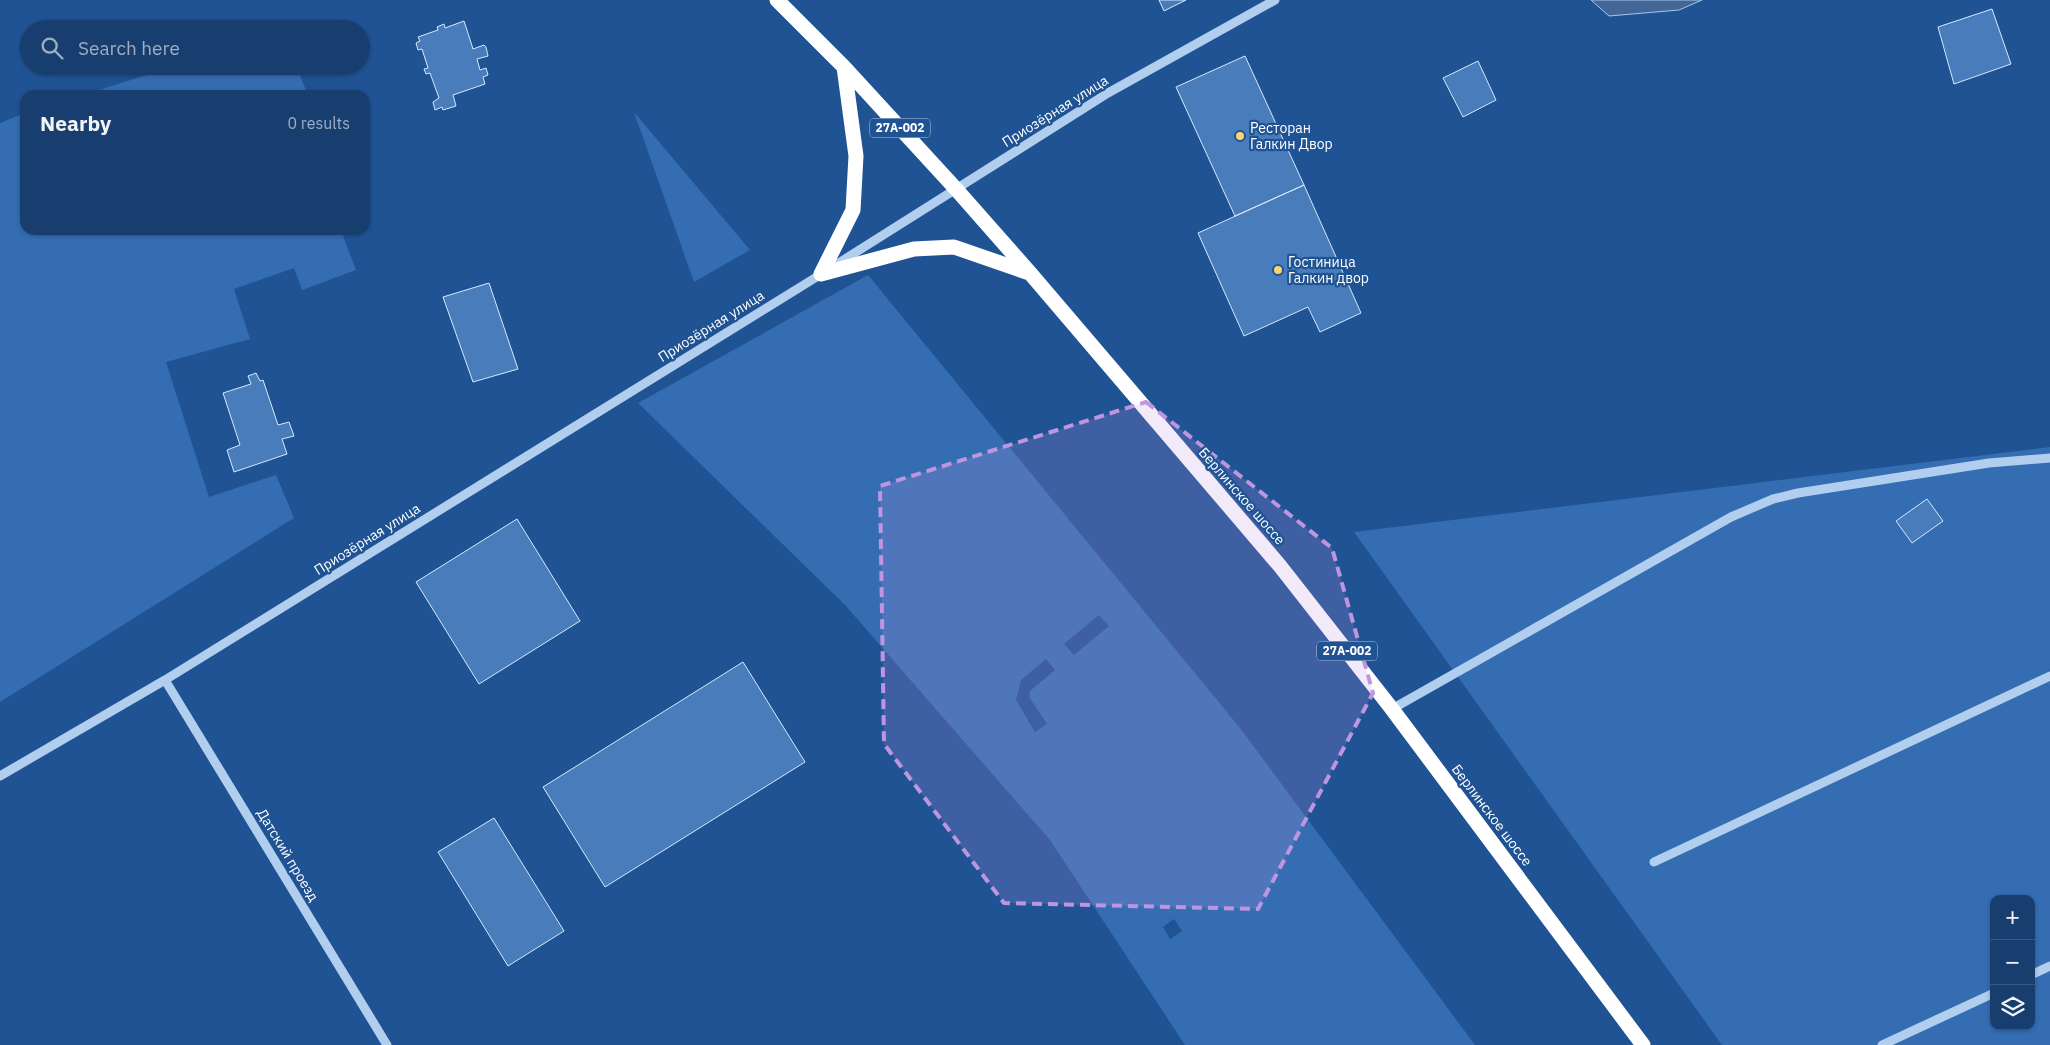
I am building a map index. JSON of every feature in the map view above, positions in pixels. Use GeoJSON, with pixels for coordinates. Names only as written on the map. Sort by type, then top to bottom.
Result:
{"type":"FeatureCollection","features":[{"type":"Feature","properties":{"kind":"highway","name":"Берлинское шоссе"},"geometry":{"type":"LineString","coordinates":[[777,0],[844,67],[956,189],[1280,566],[1392,708],[1643,1045]]}},
{"type":"Feature","properties":{"kind":"highway"},"geometry":{"type":"LineString","coordinates":[[821,274],[853,210],[856,156],[844,67]]}},
{"type":"Feature","properties":{"kind":"highway"},"geometry":{"type":"LineString","coordinates":[[821,274],[914,249],[954,248],[1030,273]]}},
{"type":"Feature","properties":{"kind":"street","name":"Приозёрная улица"},"geometry":{"type":"LineString","coordinates":[[0,776],[165,680],[821,274],[1108,93],[1275,0]]}},
{"type":"Feature","properties":{"kind":"street"},"geometry":{"type":"LineString","coordinates":[[1392,708],[1731,517],[1773,499],[1843,485],[1989,463],[2050,458]]}},
{"type":"Feature","properties":{"kind":"street"},"geometry":{"type":"LineString","coordinates":[[1654,862],[2050,676]]}},
{"type":"Feature","properties":{"kind":"street","name":"Датский проезд"},"geometry":{"type":"LineString","coordinates":[[165,680],[387,1045]]}},
{"type":"Feature","properties":{"kind":"street"},"geometry":{"type":"LineString","coordinates":[[2035,973],[2050,966]]}},
{"type":"Feature","properties":{"kind":"street"},"geometry":{"type":"LineString","coordinates":[[1882,1045],[1990,994]]}},
{"type":"Feature","properties":{"kind":"highlighted area"},"geometry":{"type":"Polygon","coordinates":[[[1146,402],[1332,548],[1373,693],[1258,909],[1004,903],[884,744],[880,486],[1146,402]]]}},
{"type":"Feature","properties":{"kind":"shaded area"},"geometry":{"type":"Polygon","coordinates":[[[1591,0],[1702,0],[1679,10],[1609,16],[1591,0]]]}},
{"type":"Feature","properties":{"kind":"shaded area"},"geometry":{"type":"Polygon","coordinates":[[[147,75],[300,75],[306,90],[99,90],[147,75]]]}},
{"type":"Feature","properties":{"kind":"shaded area"},"geometry":{"type":"Polygon","coordinates":[[[634,112],[750,250],[694,282],[634,112]]]}},
{"type":"Feature","properties":{"kind":"shaded area"},"geometry":{"type":"Polygon","coordinates":[[[20,115],[20,235],[346,235],[343,236],[356,270],[302,290],[294,268],[234,289],[250,339],[166,362],[209,497],[276,475],[294,518],[0,702],[0,123],[20,115]]]}},
{"type":"Feature","properties":{"kind":"shaded area"},"geometry":{"type":"Polygon","coordinates":[[[868,275],[1240,728],[1475,1045],[1185,1045],[1050,840],[845,605],[638,403],[868,275]],[[1099,615],[1064,644],[1074,655],[1109,626],[1099,615]],[[1046,659],[1021,680],[1016,700],[1035,732],[1047,724],[1029,697],[1030,691],[1055,670],[1046,659]],[[1174,919],[1163,927],[1170,939],[1182,931],[1174,919]]]}},
{"type":"Feature","properties":{"kind":"shaded area"},"geometry":{"type":"Polygon","coordinates":[[[2050,447],[2050,1045],[1722,1045],[1354,532],[2050,447]]]}},
{"type":"Feature","properties":{"kind":"building"},"geometry":{"type":"Polygon","coordinates":[[[1159,0],[1186,0],[1164,11],[1159,0]]]}},
{"type":"Feature","properties":{"kind":"building"},"geometry":{"type":"Polygon","coordinates":[[[1992,9],[2011,64],[1954,84],[1938,27],[1992,9]]]}},
{"type":"Feature","properties":{"kind":"building"},"geometry":{"type":"Polygon","coordinates":[[[464,21],[473,49],[484,45],[486,47],[488,56],[477,59],[480,70],[486,68],[488,75],[483,77],[485,84],[453,95],[456,106],[443,110],[442,107],[435,110],[433,102],[439,98],[430,73],[426,74],[424,69],[428,68],[422,49],[418,50],[416,43],[420,41],[418,37],[438,30],[437,27],[444,24],[445,28],[464,21]]]}},
{"type":"Feature","properties":{"kind":"building","name":"Ресторан Галкин Двор"},"geometry":{"type":"Polygon","coordinates":[[[1245,56],[1304,185],[1235,216],[1176,87],[1245,56]]]}},
{"type":"Feature","properties":{"kind":"building"},"geometry":{"type":"Polygon","coordinates":[[[1478,61],[1496,100],[1463,117],[1443,78],[1478,61]]]}},
{"type":"Feature","properties":{"kind":"building","name":"Гостиница Галкин двор"},"geometry":{"type":"Polygon","coordinates":[[[1304,185],[1361,313],[1320,332],[1308,307],[1244,336],[1198,233],[1304,185]]]}},
{"type":"Feature","properties":{"kind":"building"},"geometry":{"type":"Polygon","coordinates":[[[489,283],[518,369],[473,382],[443,297],[489,283]]]}},
{"type":"Feature","properties":{"kind":"building"},"geometry":{"type":"Polygon","coordinates":[[[256,373],[260,381],[263,380],[278,425],[289,422],[294,436],[282,439],[287,454],[234,472],[227,450],[240,445],[223,393],[251,384],[248,376],[256,373]]]}},
{"type":"Feature","properties":{"kind":"building"},"geometry":{"type":"Polygon","coordinates":[[[1927,499],[1943,521],[1912,543],[1896,521],[1927,499]]]}},
{"type":"Feature","properties":{"kind":"building"},"geometry":{"type":"Polygon","coordinates":[[[517,519],[580,621],[479,684],[416,582],[517,519]]]}},
{"type":"Feature","properties":{"kind":"building"},"geometry":{"type":"Polygon","coordinates":[[[743,662],[805,762],[605,887],[543,787],[743,662]]]}},
{"type":"Feature","properties":{"kind":"building"},"geometry":{"type":"Polygon","coordinates":[[[494,818],[564,931],[508,966],[438,852],[494,818]]]}},
{"type":"Feature","properties":{"kind":"place","name":"Ресторан Галкин Двор"},"geometry":{"type":"Point","coordinates":[1240,136]}},
{"type":"Feature","properties":{"kind":"place","name":"Гостиница Галкин двор"},"geometry":{"type":"Point","coordinates":[1278,270]}}]}
